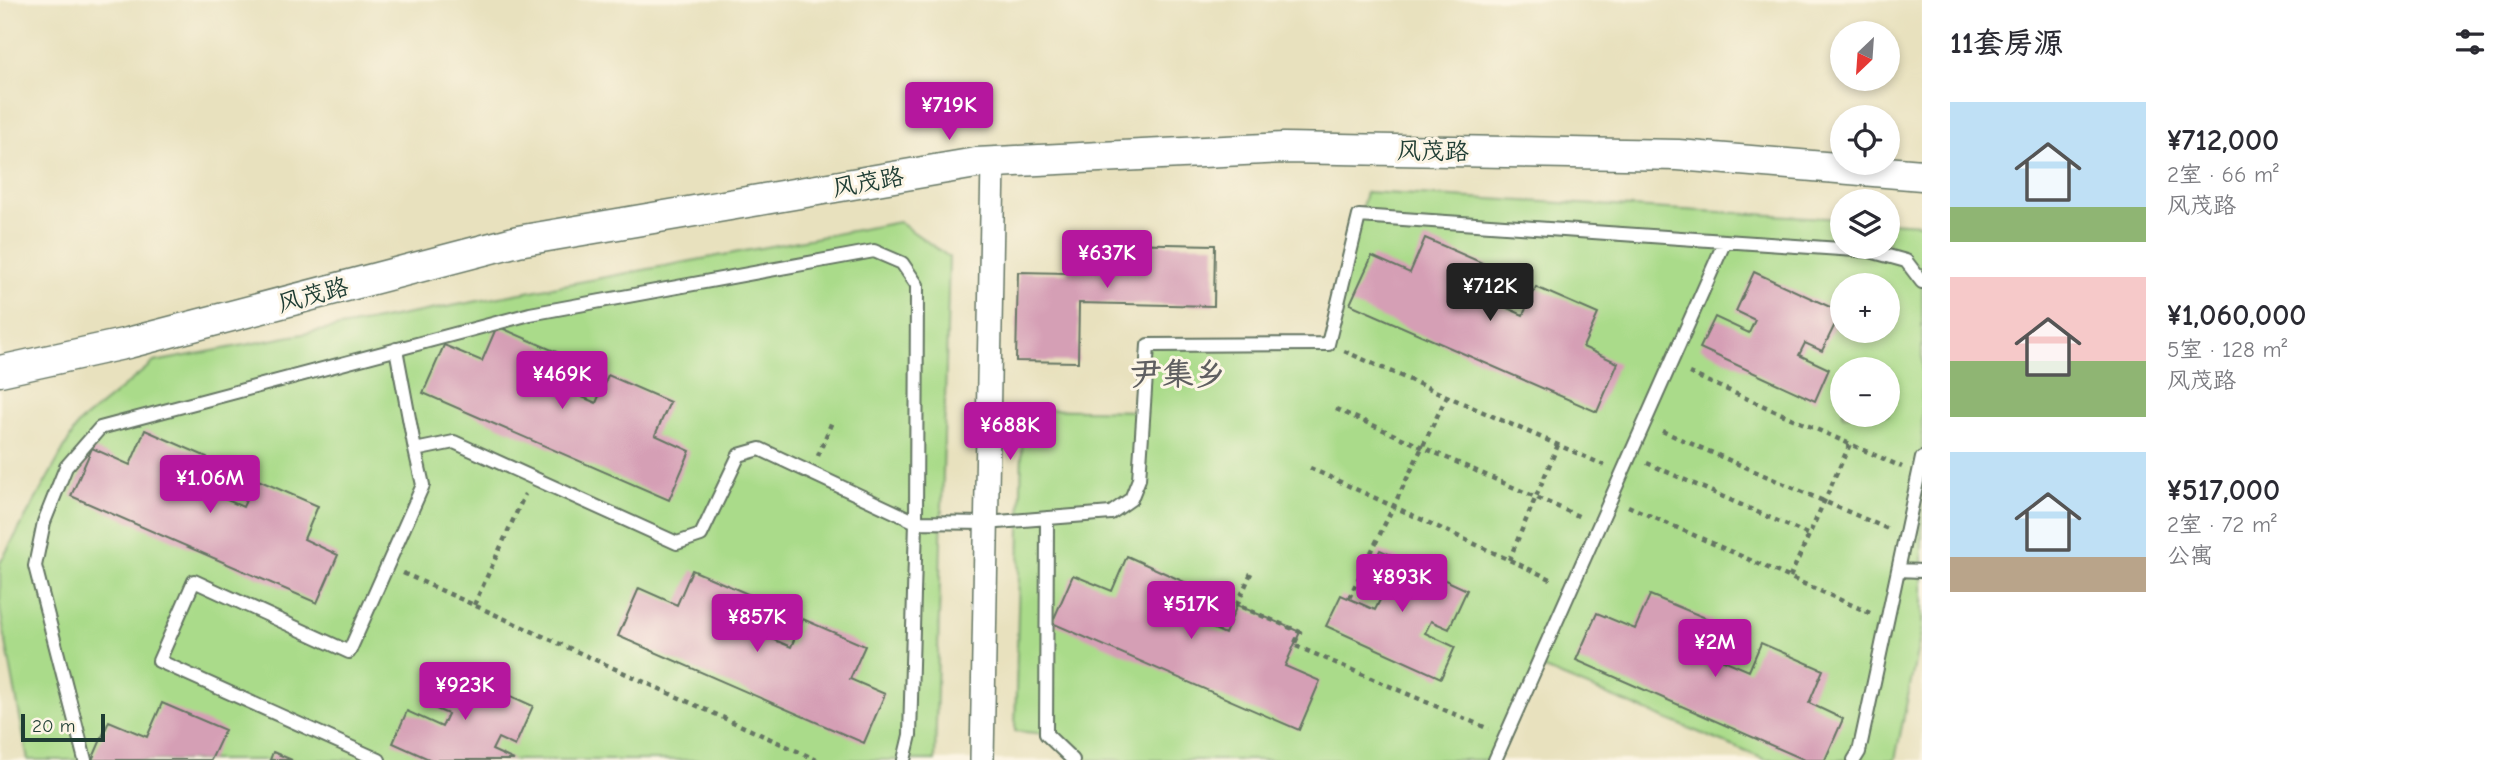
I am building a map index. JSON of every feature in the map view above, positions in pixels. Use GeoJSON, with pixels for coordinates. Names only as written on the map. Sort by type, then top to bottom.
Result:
{"type":"FeatureCollection","features":[{"type":"Feature","properties":{"kind":"street","name":"风茂路"},"geometry":{"type":"LineString","coordinates":[[0,371],[128,342],[518,241],[976,163],[1284,148],[1678,155],[1922,174]]}},
{"type":"Feature","properties":{"kind":"street"},"geometry":{"type":"LineString","coordinates":[[982,760],[993,162]]}},
{"type":"Feature","properties":{"kind":"lane"},"geometry":{"type":"LineString","coordinates":[[415,450],[454,442],[677,543],[701,535],[739,455],[760,449],[916,522],[986,523],[1111,513],[1131,499],[1139,479],[1148,345],[1328,344],[1359,216],[1870,251],[1906,261],[1922,282]]}},
{"type":"Feature","properties":{"kind":"lane"},"geometry":{"type":"LineString","coordinates":[[1495,760],[1726,241]]}},
{"type":"Feature","properties":{"kind":"lane"},"geometry":{"type":"LineString","coordinates":[[85,760],[35,566],[44,522],[66,467],[100,428],[530,314],[874,251],[902,263],[917,285],[916,522],[909,735],[904,760]]}},
{"type":"Feature","properties":{"kind":"lane"},"geometry":{"type":"LineString","coordinates":[[379,760],[159,661],[194,581],[349,652],[423,485],[396,349]]}},
{"type":"Feature","properties":{"kind":"lane"},"geometry":{"type":"LineString","coordinates":[[1854,760],[1858,752],[1922,458]]}},
{"type":"Feature","properties":{"kind":"lane"},"geometry":{"type":"LineString","coordinates":[[1047,518],[1046,734],[1073,760]]}},
{"type":"Feature","properties":{"kind":"lane"},"geometry":{"type":"LineString","coordinates":[[1898,570],[1922,570]]}},
{"type":"Feature","properties":{"kind":"path"},"geometry":{"type":"LineString","coordinates":[[1328,344],[1622,473]]}},
{"type":"Feature","properties":{"kind":"path"},"geometry":{"type":"LineString","coordinates":[[1670,365],[1919,474]]}},
{"type":"Feature","properties":{"kind":"path"},"geometry":{"type":"LineString","coordinates":[[1349,598],[1447,396]]}},
{"type":"Feature","properties":{"kind":"path"},"geometry":{"type":"LineString","coordinates":[[1336,409],[1599,525]]}},
{"type":"Feature","properties":{"kind":"path"},"geometry":{"type":"LineString","coordinates":[[811,473],[833,419]]}},
{"type":"Feature","properties":{"kind":"path"},"geometry":{"type":"LineString","coordinates":[[1644,423],[1905,537]]}},
{"type":"Feature","properties":{"kind":"path"},"geometry":{"type":"LineString","coordinates":[[1790,577],[1850,444]]}},
{"type":"Feature","properties":{"kind":"path"},"geometry":{"type":"LineString","coordinates":[[1509,560],[1558,445]]}},
{"type":"Feature","properties":{"kind":"path"},"geometry":{"type":"LineString","coordinates":[[1630,455],[1809,535]]}},
{"type":"Feature","properties":{"kind":"path"},"geometry":{"type":"LineString","coordinates":[[1310,468],[1571,589]]}},
{"type":"Feature","properties":{"kind":"path"},"geometry":{"type":"LineString","coordinates":[[474,605],[532,478]]}},
{"type":"Feature","properties":{"kind":"path"},"geometry":{"type":"LineString","coordinates":[[1611,499],[1887,620]]}},
{"type":"Feature","properties":{"kind":"path"},"geometry":{"type":"LineString","coordinates":[[387,566],[817,760]]}},
{"type":"Feature","properties":{"kind":"path"},"geometry":{"type":"LineString","coordinates":[[1251,573],[1237,605],[1300,632],[1294,645],[1505,736]]}},
{"type":"Feature","properties":{"kind":"green space"},"geometry":{"type":"Polygon","coordinates":[[[1366,192],[1830,218],[1830,259],[1900,259],[1900,223],[1922,224],[1922,628],[1895,760],[1766,760],[1537,666],[1495,760],[1073,760],[1046,734],[1015,731],[1023,409],[1143,411],[1148,345],[1327,344],[1366,192]]]}},
{"type":"Feature","properties":{"kind":"green space"},"geometry":{"type":"Polygon","coordinates":[[[899,222],[949,257],[935,760],[28,760],[0,610],[0,563],[78,424],[154,362],[899,222]]]}},
{"type":"Feature","properties":{"kind":"building"},"geometry":{"type":"Polygon","coordinates":[[[1425,238],[1487,265],[1475,294],[1523,315],[1536,287],[1598,314],[1583,347],[1618,363],[1597,412],[1350,304],[1372,256],[1410,273],[1425,238]]]}},
{"type":"Feature","properties":{"kind":"building"},"geometry":{"type":"Polygon","coordinates":[[[1069,242],[1215,245],[1214,306],[1079,303],[1078,362],[1016,361],[1018,272],[1068,273],[1069,242]]]}},
{"type":"Feature","properties":{"kind":"building"},"geometry":{"type":"Polygon","coordinates":[[[1754,272],[1830,307],[1830,335],[1822,351],[1805,343],[1799,355],[1829,369],[1815,401],[1700,348],[1715,317],[1749,333],[1755,320],[1736,311],[1754,272]]]}},
{"type":"Feature","properties":{"kind":"building"},"geometry":{"type":"Polygon","coordinates":[[[497,326],[559,353],[547,382],[596,403],[608,375],[670,402],[655,435],[690,451],[669,500],[423,393],[444,345],[482,361],[497,326]]]}},
{"type":"Feature","properties":{"kind":"building"},"geometry":{"type":"Polygon","coordinates":[[[145,430],[207,457],[195,486],[243,507],[256,479],[318,506],[304,539],[338,555],[317,603],[71,496],[92,448],[130,465],[145,430]]]}},
{"type":"Feature","properties":{"kind":"building"},"geometry":{"type":"Polygon","coordinates":[[[1380,550],[1467,590],[1449,629],[1431,621],[1425,633],[1455,647],[1441,678],[1326,626],[1341,595],[1375,610],[1381,598],[1362,589],[1380,550]]]}},
{"type":"Feature","properties":{"kind":"building"},"geometry":{"type":"Polygon","coordinates":[[[1127,556],[1189,584],[1176,612],[1225,634],[1237,605],[1300,632],[1285,666],[1320,681],[1299,730],[1052,623],[1073,575],[1112,591],[1127,556]]]}},
{"type":"Feature","properties":{"kind":"building"},"geometry":{"type":"Polygon","coordinates":[[[692,570],[755,597],[742,626],[791,647],[803,619],[865,646],[850,679],[885,694],[864,743],[618,636],[639,588],[677,605],[692,570]]]}},
{"type":"Feature","properties":{"kind":"building"},"geometry":{"type":"Polygon","coordinates":[[[1650,595],[1713,621],[1700,650],[1749,671],[1761,643],[1823,670],[1809,703],[1843,719],[1825,760],[1805,760],[1576,660],[1597,613],[1635,629],[1650,595]]]}},
{"type":"Feature","properties":{"kind":"building"},"geometry":{"type":"Polygon","coordinates":[[[447,667],[533,706],[515,746],[498,738],[492,750],[514,760],[431,760],[393,743],[407,711],[442,727],[448,714],[429,706],[447,667]]]}},
{"type":"Feature","properties":{"kind":"building"},"geometry":{"type":"Polygon","coordinates":[[[162,703],[225,730],[211,760],[92,760],[109,721],[147,737],[162,703]]]}},
{"type":"Feature","properties":{"kind":"building"},"geometry":{"type":"Polygon","coordinates":[[[273,752],[292,760],[270,760],[273,752]]]}},
{"type":"Feature","properties":{"kind":"district","name":"尹集乡"},"geometry":{"type":"Point","coordinates":[1178,374]}}]}
